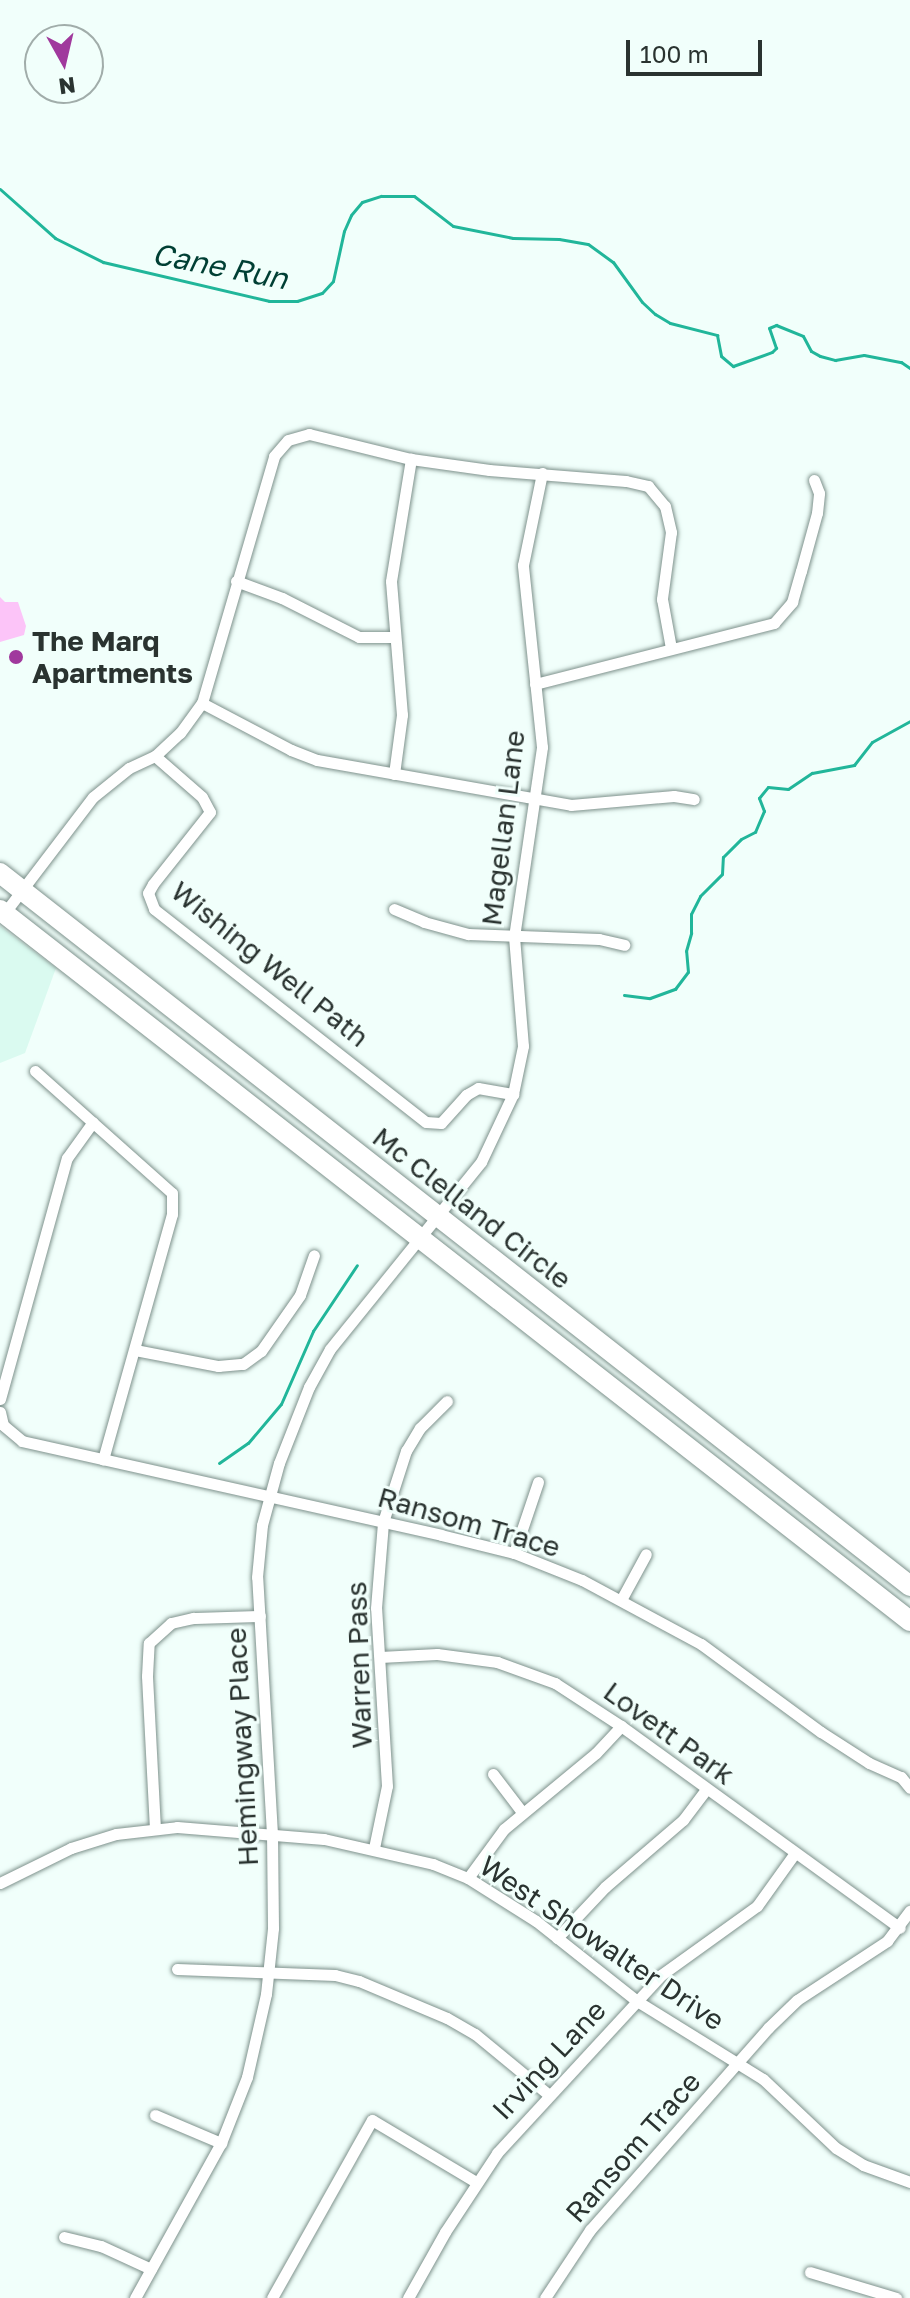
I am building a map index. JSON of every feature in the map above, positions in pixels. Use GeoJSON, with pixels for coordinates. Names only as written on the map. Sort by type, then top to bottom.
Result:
{"type":"FeatureCollection","features":[{"type":"Feature","properties":{"kind":"highway","name":"Mc Clelland Circle"},"geometry":{"type":"LineString","coordinates":[[0,873],[910,1586]]}},
{"type":"Feature","properties":{"kind":"highway","name":"Mc Clelland Circle"},"geometry":{"type":"LineString","coordinates":[[1,914],[910,1621]]}},
{"type":"Feature","properties":{"kind":"street"},"geometry":{"type":"LineString","coordinates":[[1,914],[93,797],[120,774],[155,756],[180,733],[202,703],[274,456],[288,440],[309,434],[411,459],[648,486],[665,506],[671,532],[662,599],[671,648]]}},
{"type":"Feature","properties":{"kind":"street"},"geometry":{"type":"LineString","coordinates":[[394,774],[402,715],[391,581],[411,459]]}},
{"type":"Feature","properties":{"kind":"street","name":"Magellan Lane"},"geometry":{"type":"LineString","coordinates":[[438,1216],[481,1162],[513,1094],[523,1046],[514,937],[542,747],[523,565],[542,473]]}},
{"type":"Feature","properties":{"kind":"street"},"geometry":{"type":"LineString","coordinates":[[535,684],[774,623],[792,602],[817,513],[819,493],[814,480]]}},
{"type":"Feature","properties":{"kind":"street"},"geometry":{"type":"LineString","coordinates":[[236,581],[282,598],[359,637],[395,637]]}},
{"type":"Feature","properties":{"kind":"street"},"geometry":{"type":"LineString","coordinates":[[202,703],[291,750],[317,760],[571,805],[674,796],[694,799]]}},
{"type":"Feature","properties":{"kind":"street","name":"Wishing Well Path"},"geometry":{"type":"LineString","coordinates":[[155,756],[202,797],[210,812],[153,884],[148,893],[154,909],[426,1122],[441,1123],[466,1095],[478,1088],[513,1094]]}},
{"type":"Feature","properties":{"kind":"street"},"geometry":{"type":"LineString","coordinates":[[394,909],[424,922],[468,934],[599,939],[624,945]]}},
{"type":"Feature","properties":{"kind":"street"},"geometry":{"type":"LineString","coordinates":[[35,1071],[172,1193],[172,1214],[103,1460]]}},
{"type":"Feature","properties":{"kind":"street"},"geometry":{"type":"LineString","coordinates":[[0,1399],[67,1158],[93,1122]]}},
{"type":"Feature","properties":{"kind":"street","name":"Hemingway Place"},"geometry":{"type":"LineString","coordinates":[[135,2298],[221,2143],[247,2077],[268,1974],[273,1928],[272,1834],[257,1577],[262,1525],[270,1496],[292,1428],[330,1349],[438,1216]]}},
{"type":"Feature","properties":{"kind":"street"},"geometry":{"type":"LineString","coordinates":[[135,1350],[218,1366],[243,1364],[261,1351],[300,1295],[314,1255]]}},
{"type":"Feature","properties":{"kind":"street","name":"Warren Pass"},"geometry":{"type":"LineString","coordinates":[[374,1848],[387,1786],[376,1608],[383,1522],[406,1451],[420,1428],[447,1401]]}},
{"type":"Feature","properties":{"kind":"street","name":"Ransom Trace"},"geometry":{"type":"LineString","coordinates":[[0,1412],[10,1433],[22,1441],[514,1553],[621,1600],[701,1644],[821,1732],[869,1763],[901,1777],[910,1788]]}},
{"type":"Feature","properties":{"kind":"street"},"geometry":{"type":"LineString","coordinates":[[514,1553],[538,1482]]}},
{"type":"Feature","properties":{"kind":"street"},"geometry":{"type":"LineString","coordinates":[[621,1600],[646,1554]]}},
{"type":"Feature","properties":{"kind":"street"},"geometry":{"type":"LineString","coordinates":[[155,1829],[147,1676],[149,1643],[171,1623],[193,1618],[260,1616]]}},
{"type":"Feature","properties":{"kind":"street","name":"Lovett Park"},"geometry":{"type":"LineString","coordinates":[[380,1657],[437,1654],[497,1662],[555,1683],[621,1726],[900,1928]]}},
{"type":"Feature","properties":{"kind":"street"},"geometry":{"type":"LineString","coordinates":[[468,1878],[504,1829],[596,1753],[621,1726]]}},
{"type":"Feature","properties":{"kind":"street"},"geometry":{"type":"LineString","coordinates":[[493,1774],[522,1812]]}},
{"type":"Feature","properties":{"kind":"street"},"geometry":{"type":"LineString","coordinates":[[557,1938],[605,1887],[683,1820],[706,1789]]}},
{"type":"Feature","properties":{"kind":"street","name":"West Showalter Drive"},"geometry":{"type":"LineString","coordinates":[[1,1881],[71,1848],[116,1834],[155,1829],[272,1834],[374,1848],[468,1878],[557,1938],[637,2001],[763,2079],[836,2148],[863,2165],[910,2182]]}},
{"type":"Feature","properties":{"kind":"street","name":"Irving Lane"},"geometry":{"type":"LineString","coordinates":[[408,2298],[476,2182],[549,2095],[661,1975],[757,1906],[795,1853]]}},
{"type":"Feature","properties":{"kind":"street","name":"Ransom Trace"},"geometry":{"type":"LineString","coordinates":[[545,2298],[590,2230],[737,2062],[797,2000],[870,1955],[900,1928],[910,1911]]}},
{"type":"Feature","properties":{"kind":"street"},"geometry":{"type":"LineString","coordinates":[[177,1969],[335,1975],[415,2003],[499,2051],[549,2095]]}},
{"type":"Feature","properties":{"kind":"street"},"geometry":{"type":"LineString","coordinates":[[155,2115],[221,2143]]}},
{"type":"Feature","properties":{"kind":"street"},"geometry":{"type":"LineString","coordinates":[[272,2298],[372,2120],[476,2182]]}},
{"type":"Feature","properties":{"kind":"street"},"geometry":{"type":"LineString","coordinates":[[64,2237],[101,2246],[151,2269]]}},
{"type":"Feature","properties":{"kind":"street"},"geometry":{"type":"LineString","coordinates":[[810,2272],[896,2298]]}},
{"type":"Feature","properties":{"kind":"shaded area"},"geometry":{"type":"Polygon","coordinates":[[[0,597],[5,602],[18,602],[26,626],[24,635],[0,642],[0,597]]]}},
{"type":"Feature","properties":{"kind":"shaded area"},"geometry":{"type":"Polygon","coordinates":[[[0,926],[56,968],[25,1053],[0,1063],[0,926]]]}},
{"type":"Feature","properties":{"kind":"waterway","name":"Cane Run"},"geometry":{"type":"LineString","coordinates":[[0,189],[55,238],[103,262],[269,301],[297,301],[322,293],[333,281],[344,231],[351,215],[362,202],[381,196],[414,196],[453,226],[513,238],[559,239],[588,244],[613,262],[642,302],[655,314],[670,323],[717,335],[721,356],[733,366],[772,352],[776,348],[769,328],[776,325],[803,336],[811,351],[820,356],[835,360],[864,355],[901,362],[910,368]]}},
{"type":"Feature","properties":{"kind":"waterway"},"geometry":{"type":"LineString","coordinates":[[624,995],[650,998],[675,989],[688,972],[686,951],[691,933],[691,914],[700,896],[722,874],[723,857],[741,839],[755,832],[764,811],[759,798],[768,787],[788,789],[812,773],[854,765],[872,742],[910,721]]}},
{"type":"Feature","properties":{"kind":"waterway"},"geometry":{"type":"LineString","coordinates":[[219,1463],[248,1443],[281,1404],[313,1331],[357,1265]]}},
{"type":"Feature","properties":{"kind":"place","name":"The Marq Apartments"},"geometry":{"type":"Point","coordinates":[16,657]}}]}
